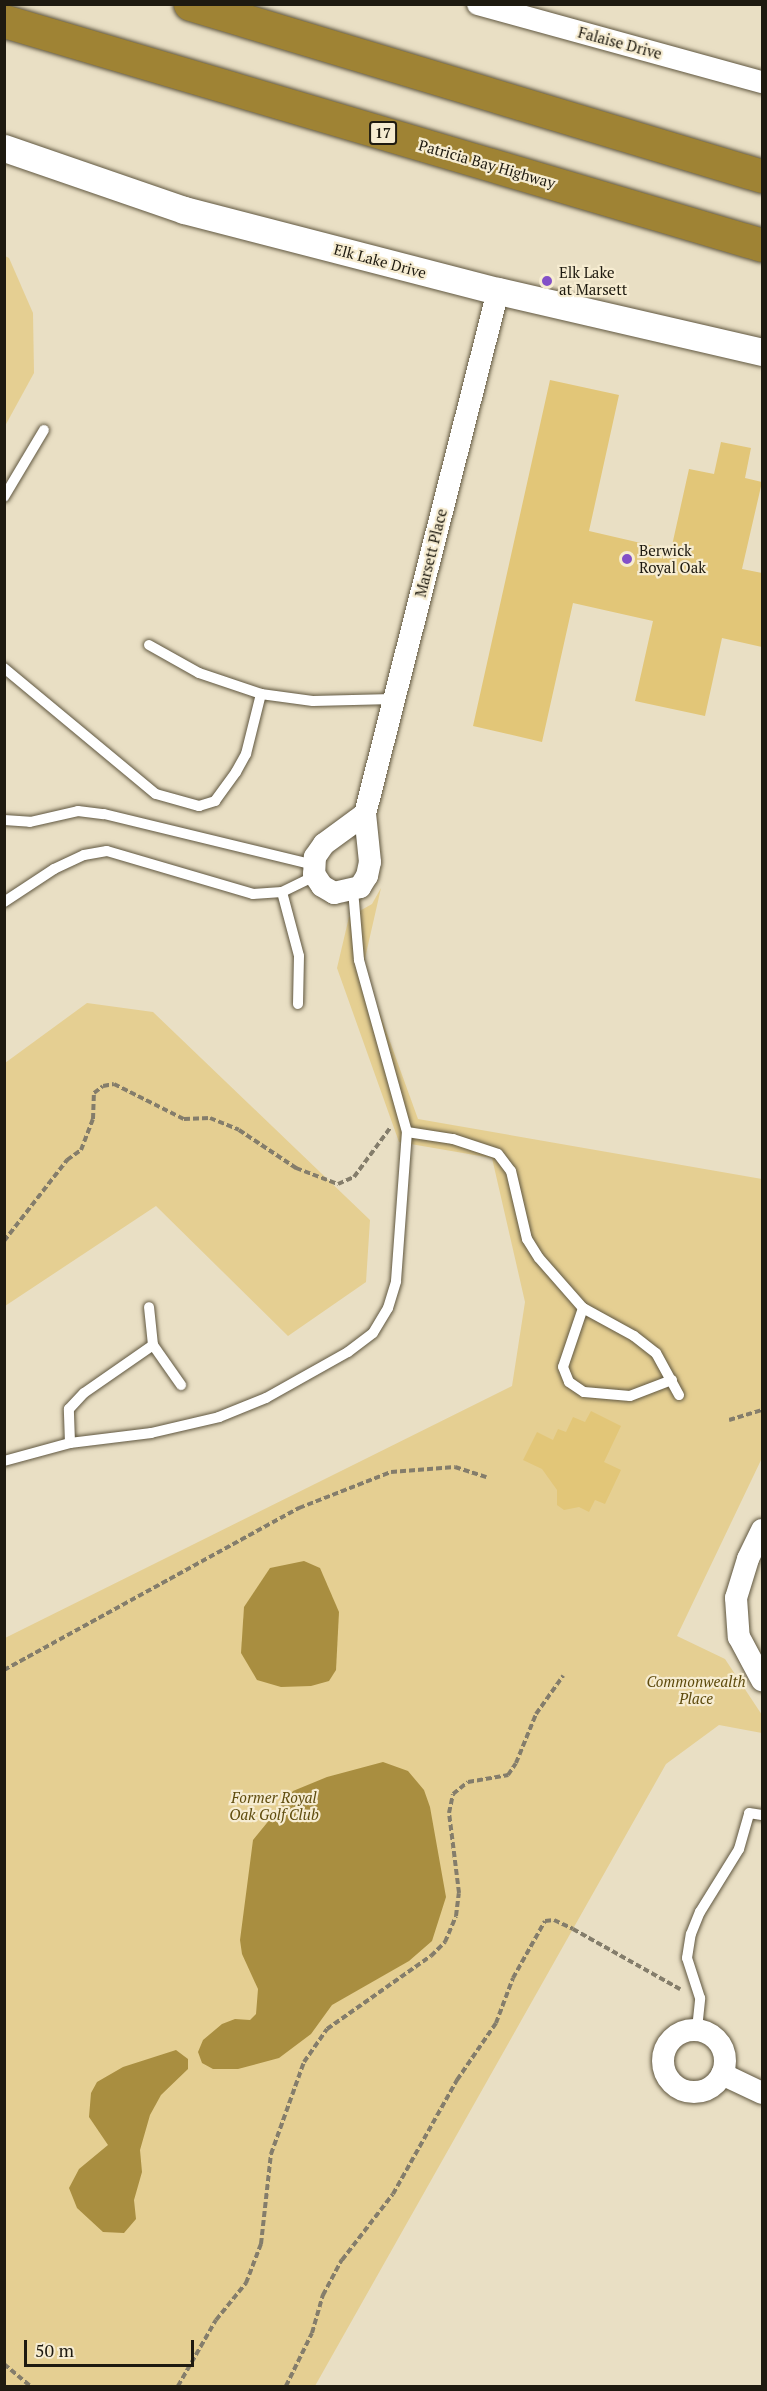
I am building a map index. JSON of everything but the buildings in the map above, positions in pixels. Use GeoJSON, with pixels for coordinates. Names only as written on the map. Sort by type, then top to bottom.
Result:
{"type":"FeatureCollection","features":[{"type":"Feature","properties":{"kind":"highway"},"geometry":{"type":"LineString","coordinates":[[190,4],[762,176]]}},
{"type":"Feature","properties":{"kind":"highway","name":"Patricia Bay Highway"},"geometry":{"type":"LineString","coordinates":[[4,21],[762,245]]}},
{"type":"Feature","properties":{"kind":"street","name":"Falaise Drive"},"geometry":{"type":"LineString","coordinates":[[478,4],[762,82]]}},
{"type":"Feature","properties":{"kind":"street","name":"Elk Lake Drive"},"geometry":{"type":"LineString","coordinates":[[4,148],[184,210],[498,291],[762,352]]}},
{"type":"Feature","properties":{"kind":"street","name":"Marsett Place"},"geometry":{"type":"LineString","coordinates":[[353,890],[367,876],[370,862],[365,814],[498,291]]}},
{"type":"Feature","properties":{"kind":"street"},"geometry":{"type":"LineString","coordinates":[[353,890],[334,893],[322,886],[315,870],[324,844],[365,814]]}},
{"type":"Feature","properties":{"kind":"street"},"geometry":{"type":"LineString","coordinates":[[762,1530],[748,1559],[736,1598],[739,1638],[762,1680]]}},
{"type":"Feature","properties":{"kind":"street"},"geometry":{"type":"LineString","coordinates":[[697,2029],[711,2034],[721,2045],[726,2060],[723,2074],[713,2086],[699,2092],[683,2091],[670,2083],[663,2069],[662,2054],[676,2036],[697,2029]]}},
{"type":"Feature","properties":{"kind":"street"},"geometry":{"type":"LineString","coordinates":[[723,2074],[762,2093]]}},
{"type":"Feature","properties":{"kind":"lane"},"geometry":{"type":"LineString","coordinates":[[4,497],[44,430]]}},
{"type":"Feature","properties":{"kind":"lane"},"geometry":{"type":"LineString","coordinates":[[149,645],[199,673],[261,694],[313,701],[393,699]]}},
{"type":"Feature","properties":{"kind":"lane"},"geometry":{"type":"LineString","coordinates":[[4,668],[156,794],[199,806],[215,801],[236,772],[246,753],[261,694]]}},
{"type":"Feature","properties":{"kind":"lane"},"geometry":{"type":"LineString","coordinates":[[4,820],[30,822],[78,811],[104,814],[315,870]]}},
{"type":"Feature","properties":{"kind":"lane"},"geometry":{"type":"LineString","coordinates":[[4,902],[54,869],[84,855],[107,851],[253,894],[282,892],[315,870]]}},
{"type":"Feature","properties":{"kind":"lane"},"geometry":{"type":"LineString","coordinates":[[4,1461],[70,1443],[151,1433],[219,1417],[266,1398],[348,1352],[373,1333],[388,1308],[396,1281],[407,1132],[359,960],[353,890]]}},
{"type":"Feature","properties":{"kind":"lane"},"geometry":{"type":"LineString","coordinates":[[282,892],[299,956],[298,1004]]}},
{"type":"Feature","properties":{"kind":"lane"},"geometry":{"type":"LineString","coordinates":[[407,1132],[453,1140],[498,1154],[511,1171],[527,1239],[583,1308],[634,1336],[656,1353],[679,1395]]}},
{"type":"Feature","properties":{"kind":"lane"},"geometry":{"type":"LineString","coordinates":[[149,1307],[153,1345],[181,1385]]}},
{"type":"Feature","properties":{"kind":"lane"},"geometry":{"type":"LineString","coordinates":[[583,1308],[563,1367],[569,1382],[584,1392],[630,1396],[672,1380]]}},
{"type":"Feature","properties":{"kind":"lane"},"geometry":{"type":"LineString","coordinates":[[70,1443],[69,1409],[84,1393],[153,1345]]}},
{"type":"Feature","properties":{"kind":"lane"},"geometry":{"type":"LineString","coordinates":[[697,2029],[700,1998],[687,1958],[690,1934],[700,1912],[739,1849],[749,1813],[762,1815]]}},
{"type":"Feature","properties":{"kind":"path"},"geometry":{"type":"LineString","coordinates":[[4,1241],[67,1160],[81,1150],[93,1119],[94,1092],[103,1086],[114,1084],[184,1119],[210,1118],[229,1126],[296,1168],[338,1184],[354,1177],[390,1128]]}},
{"type":"Feature","properties":{"kind":"path"},"geometry":{"type":"LineString","coordinates":[[729,1420],[762,1410]]}},
{"type":"Feature","properties":{"kind":"path"},"geometry":{"type":"LineString","coordinates":[[4,1670],[299,1508],[391,1472],[455,1467],[486,1477]]}},
{"type":"Feature","properties":{"kind":"path"},"geometry":{"type":"LineString","coordinates":[[178,2386],[216,2320],[246,2283],[254,2263],[261,2244],[271,2154],[304,2062],[327,2028],[431,1956],[445,1942],[456,1916],[459,1893],[449,1813],[453,1794],[468,1782],[496,1780],[508,1775],[516,1763],[536,1714],[562,1676]]}},
{"type":"Feature","properties":{"kind":"path"},"geometry":{"type":"LineString","coordinates":[[286,2386],[312,2333],[323,2295],[342,2260],[393,2194],[456,2080],[496,2023],[513,1978],[545,1922],[554,1920],[573,1929],[700,1998]]}},
{"type":"Feature","properties":{"kind":"path"},"geometry":{"type":"LineString","coordinates":[[4,2364],[30,2386]]}},
{"type":"Feature","properties":{"kind":"green space"},"geometry":{"type":"Polygon","coordinates":[[[5,256],[9,258],[33,313],[34,373],[5,426],[5,256]]]}},
{"type":"Feature","properties":{"kind":"green space","name":"Former Royal Oak Golf Club"},"geometry":{"type":"Polygon","coordinates":[[[381,888],[363,967],[418,1119],[762,1179],[762,1458],[677,1636],[725,1659],[762,1715],[762,1733],[719,1725],[666,1764],[315,2386],[5,2386],[5,1638],[512,1386],[525,1302],[492,1158],[399,1142],[337,968],[349,917],[372,904],[381,888]]]}},
{"type":"Feature","properties":{"kind":"green space"},"geometry":{"type":"Polygon","coordinates":[[[87,1003],[153,1012],[370,1220],[366,1282],[288,1336],[156,1206],[5,1306],[5,1063],[87,1003]]]}},
{"type":"Feature","properties":{"kind":"shaded area"},"geometry":{"type":"Polygon","coordinates":[[[304,1561],[320,1568],[339,1612],[336,1670],[329,1681],[311,1686],[281,1687],[257,1680],[241,1653],[244,1607],[270,1568],[304,1561]]]}},
{"type":"Feature","properties":{"kind":"shaded area"},"geometry":{"type":"Polygon","coordinates":[[[383,1762],[408,1771],[424,1790],[430,1807],[446,1897],[432,1941],[409,1961],[332,2005],[311,2034],[279,2058],[238,2069],[213,2069],[202,2063],[198,2052],[203,2040],[222,2024],[235,2019],[250,2020],[256,2014],[258,1989],[242,1954],[240,1940],[253,1840],[293,1791],[327,1777],[383,1762]]]}},
{"type":"Feature","properties":{"kind":"shaded area"},"geometry":{"type":"Polygon","coordinates":[[[176,2050],[188,2059],[188,2069],[161,2095],[150,2115],[140,2150],[142,2172],[134,2200],[136,2219],[124,2233],[103,2232],[77,2208],[69,2188],[79,2169],[108,2145],[89,2117],[91,2093],[97,2082],[123,2067],[176,2050]]]}},
{"type":"Feature","properties":{"kind":"place","name":"Elk Lake at Marsett"},"geometry":{"type":"Point","coordinates":[547,281]}},
{"type":"Feature","properties":{"kind":"place","name":"Berwick Royal Oak"},"geometry":{"type":"Point","coordinates":[627,559]}},
{"type":"Feature","properties":{"kind":"park label","name":"Commonwealth Place"},"geometry":{"type":"Point","coordinates":[696,1690]}}]}
